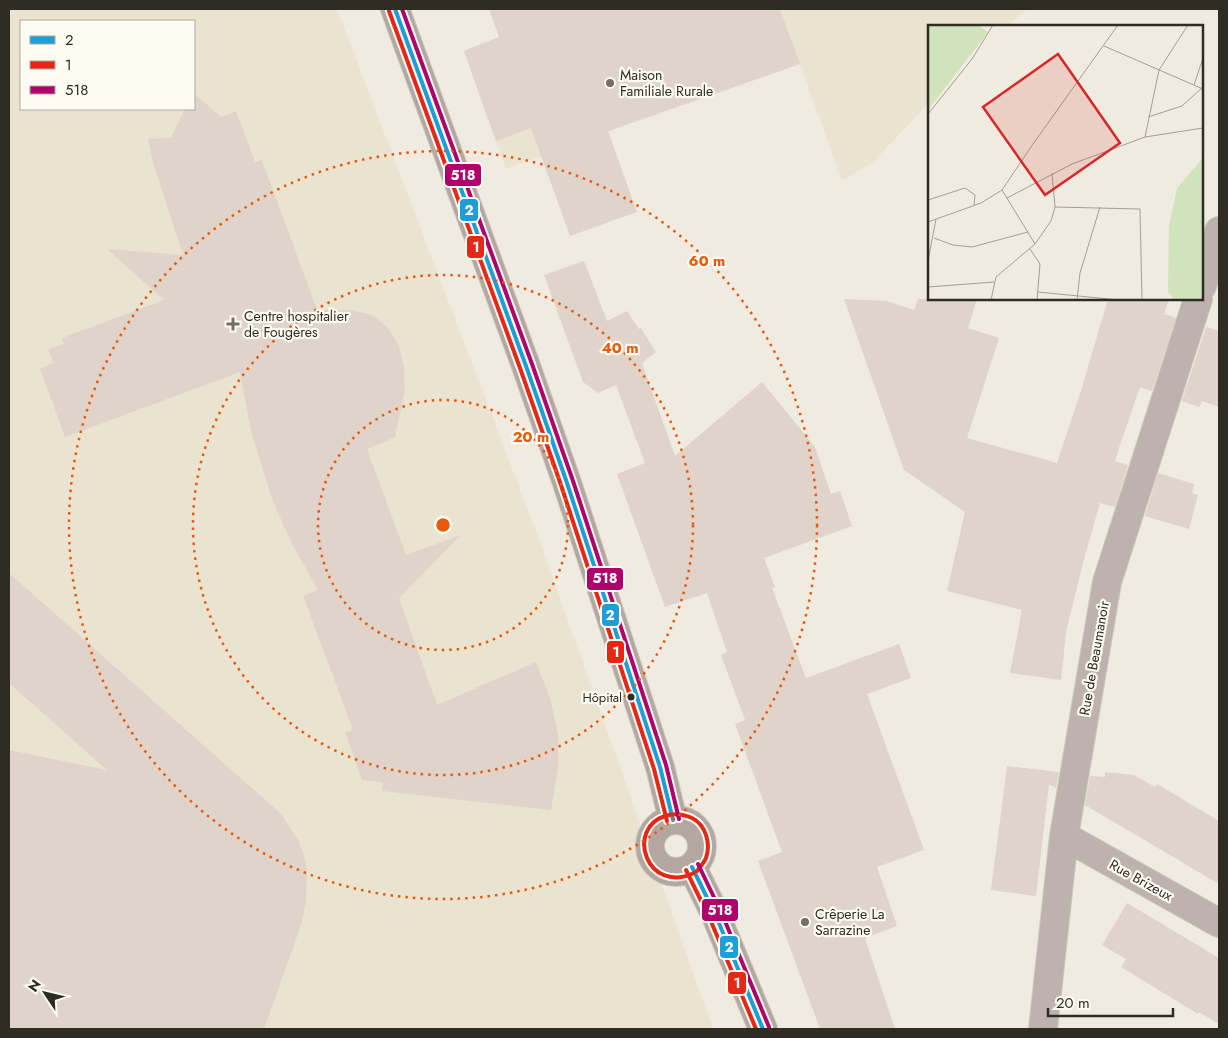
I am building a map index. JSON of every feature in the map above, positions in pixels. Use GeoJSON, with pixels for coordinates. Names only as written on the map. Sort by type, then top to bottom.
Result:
{"type":"FeatureCollection","features":[{"type":"Feature","properties":{"kind":"main road"},"geometry":{"type":"LineString","coordinates":[[395,9],[567,483],[660,768],[673,820]]}},
{"type":"Feature","properties":{"kind":"main road"},"geometry":{"type":"LineString","coordinates":[[673,820],[684,822],[694,827],[700,836],[702,847],[700,858],[692,867],[684,871],[674,872],[665,869],[657,863],[652,855],[650,846],[652,836],[657,828],[673,820]]}},
{"type":"Feature","properties":{"kind":"main road"},"geometry":{"type":"LineString","coordinates":[[692,867],[716,916],[763,1029]]}},
{"type":"Feature","properties":{"kind":"street"},"geometry":{"type":"LineString","coordinates":[[1203,283],[1219,231]]}},
{"type":"Feature","properties":{"kind":"street","name":"Rue de Beaumanoir"},"geometry":{"type":"LineString","coordinates":[[1043,1029],[1064,836],[1107,582],[1198,300]]}},
{"type":"Feature","properties":{"kind":"street","name":"Rue Brizeux"},"geometry":{"type":"LineString","coordinates":[[1064,836],[1219,923]]}},
{"type":"Feature","properties":{"kind":"shaded area","name":"Centre hospitalier de Fougères"},"geometry":{"type":"Polygon","coordinates":[[[9,9],[337,9],[539,539],[713,1029],[9,1029],[9,9]]]}},
{"type":"Feature","properties":{"kind":"shaded area","name":"Maison Familiale Rurale"},"geometry":{"type":"Polygon","coordinates":[[[570,9],[1027,9],[1008,25],[928,25],[928,104],[872,163],[842,181],[800,64],[506,169],[464,51],[570,9]]]}},
{"type":"Feature","properties":{"kind":"building","name":"Maison Familiale Rurale"},"geometry":{"type":"Polygon","coordinates":[[[489,9],[780,9],[800,64],[608,131],[637,212],[570,236],[531,128],[496,141],[483,105],[464,51],[499,37],[489,9]]]}},
{"type":"Feature","properties":{"kind":"building"},"geometry":{"type":"Polygon","coordinates":[[[195,94],[221,117],[236,111],[255,162],[262,160],[317,310],[350,310],[374,316],[388,328],[399,346],[404,368],[405,390],[395,437],[367,449],[406,555],[461,535],[399,598],[437,705],[536,662],[550,698],[558,734],[558,769],[551,810],[382,791],[383,782],[362,780],[345,732],[353,730],[303,596],[318,590],[291,542],[272,499],[251,431],[240,372],[65,437],[40,369],[53,363],[49,349],[64,344],[62,338],[164,300],[107,249],[183,255],[152,159],[148,139],[171,138],[185,110],[195,110],[195,94]]]}},
{"type":"Feature","properties":{"kind":"building"},"geometry":{"type":"Polygon","coordinates":[[[584,261],[607,321],[627,311],[639,329],[641,328],[656,352],[642,363],[675,456],[762,382],[815,447],[831,494],[840,491],[852,526],[764,558],[775,587],[772,588],[806,678],[899,644],[911,678],[867,694],[924,850],[877,867],[897,926],[865,938],[895,1029],[820,1029],[758,861],[782,852],[735,724],[745,720],[721,655],[727,652],[707,593],[665,607],[617,474],[645,463],[616,385],[598,393],[583,382],[544,275],[584,261]]]}},
{"type":"Feature","properties":{"kind":"building"},"geometry":{"type":"Polygon","coordinates":[[[844,299],[887,301],[914,310],[918,299],[977,300],[968,328],[999,338],[967,438],[1057,463],[1081,391],[1108,300],[1169,300],[1164,314],[1176,318],[1152,391],[1140,387],[1118,451],[1115,461],[1128,465],[1115,507],[1100,503],[1066,632],[1061,680],[1010,673],[1022,610],[947,591],[965,512],[904,470],[844,299]]]}},
{"type":"Feature","properties":{"kind":"building"},"geometry":{"type":"Polygon","coordinates":[[[1206,327],[1219,331],[1219,407],[1202,401],[1199,407],[1182,401],[1206,327]]]}},
{"type":"Feature","properties":{"kind":"building"},"geometry":{"type":"Polygon","coordinates":[[[1158,473],[1194,484],[1192,493],[1198,495],[1189,529],[1145,516],[1158,473]]]}},
{"type":"Feature","properties":{"kind":"building"},"geometry":{"type":"Polygon","coordinates":[[[9,573],[281,814],[298,840],[307,871],[306,901],[301,925],[264,1029],[9,1029],[9,750],[107,770],[9,683],[9,573]]]}},
{"type":"Feature","properties":{"kind":"building"},"geometry":{"type":"Polygon","coordinates":[[[1007,766],[1059,772],[1056,788],[1049,784],[1036,896],[991,890],[1007,766]]]}},
{"type":"Feature","properties":{"kind":"building"},"geometry":{"type":"Polygon","coordinates":[[[1105,772],[1134,775],[1155,787],[1157,784],[1219,821],[1219,884],[1085,805],[1090,776],[1105,777],[1105,772]]]}},
{"type":"Feature","properties":{"kind":"building"},"geometry":{"type":"Polygon","coordinates":[[[1127,903],[1219,958],[1219,1024],[1199,1012],[1198,1014],[1121,967],[1126,959],[1102,945],[1127,903]]]}},
{"type":"Feature","properties":{"kind":"transit line","name":"2"},"geometry":{"type":"LineString","coordinates":[[395,9],[567,483],[660,767],[673,820]]}},
{"type":"Feature","properties":{"kind":"transit line","name":"518"},"geometry":{"type":"LineString","coordinates":[[402,9],[573,481],[666,765],[679,819]]}},
{"type":"Feature","properties":{"kind":"transit line","name":"1"},"geometry":{"type":"LineString","coordinates":[[389,11],[561,485],[654,769],[667,821]]}},
{"type":"Feature","properties":{"kind":"transit line","name":"1"},"geometry":{"type":"LineString","coordinates":[[694,873],[678,877],[664,875],[654,868],[647,858],[644,846],[646,833],[653,823],[665,816],[679,814],[692,818],[701,825],[706,835],[708,847],[706,858],[697,871]]}},
{"type":"Feature","properties":{"kind":"transit line","name":"518"},"geometry":{"type":"LineString","coordinates":[[698,864],[722,914],[769,1027]]}},
{"type":"Feature","properties":{"kind":"transit line","name":"2"},"geometry":{"type":"LineString","coordinates":[[692,867],[716,916],[763,1029]]}},
{"type":"Feature","properties":{"kind":"transit line","name":"1"},"geometry":{"type":"LineString","coordinates":[[686,870],[710,919],[756,1029]]}},
{"type":"Feature","properties":{"kind":"place","name":"Maison Familiale Rurale"},"geometry":{"type":"Point","coordinates":[610,83]}},
{"type":"Feature","properties":{"kind":"place","name":"Centre hospitalier de Fougères"},"geometry":{"type":"Point","coordinates":[233,324]}},
{"type":"Feature","properties":{"kind":"place","name":"Hôpital"},"geometry":{"type":"Point","coordinates":[631,697]}},
{"type":"Feature","properties":{"kind":"place","name":"Crêperie La Sarrazine"},"geometry":{"type":"Point","coordinates":[805,922]}}]}
